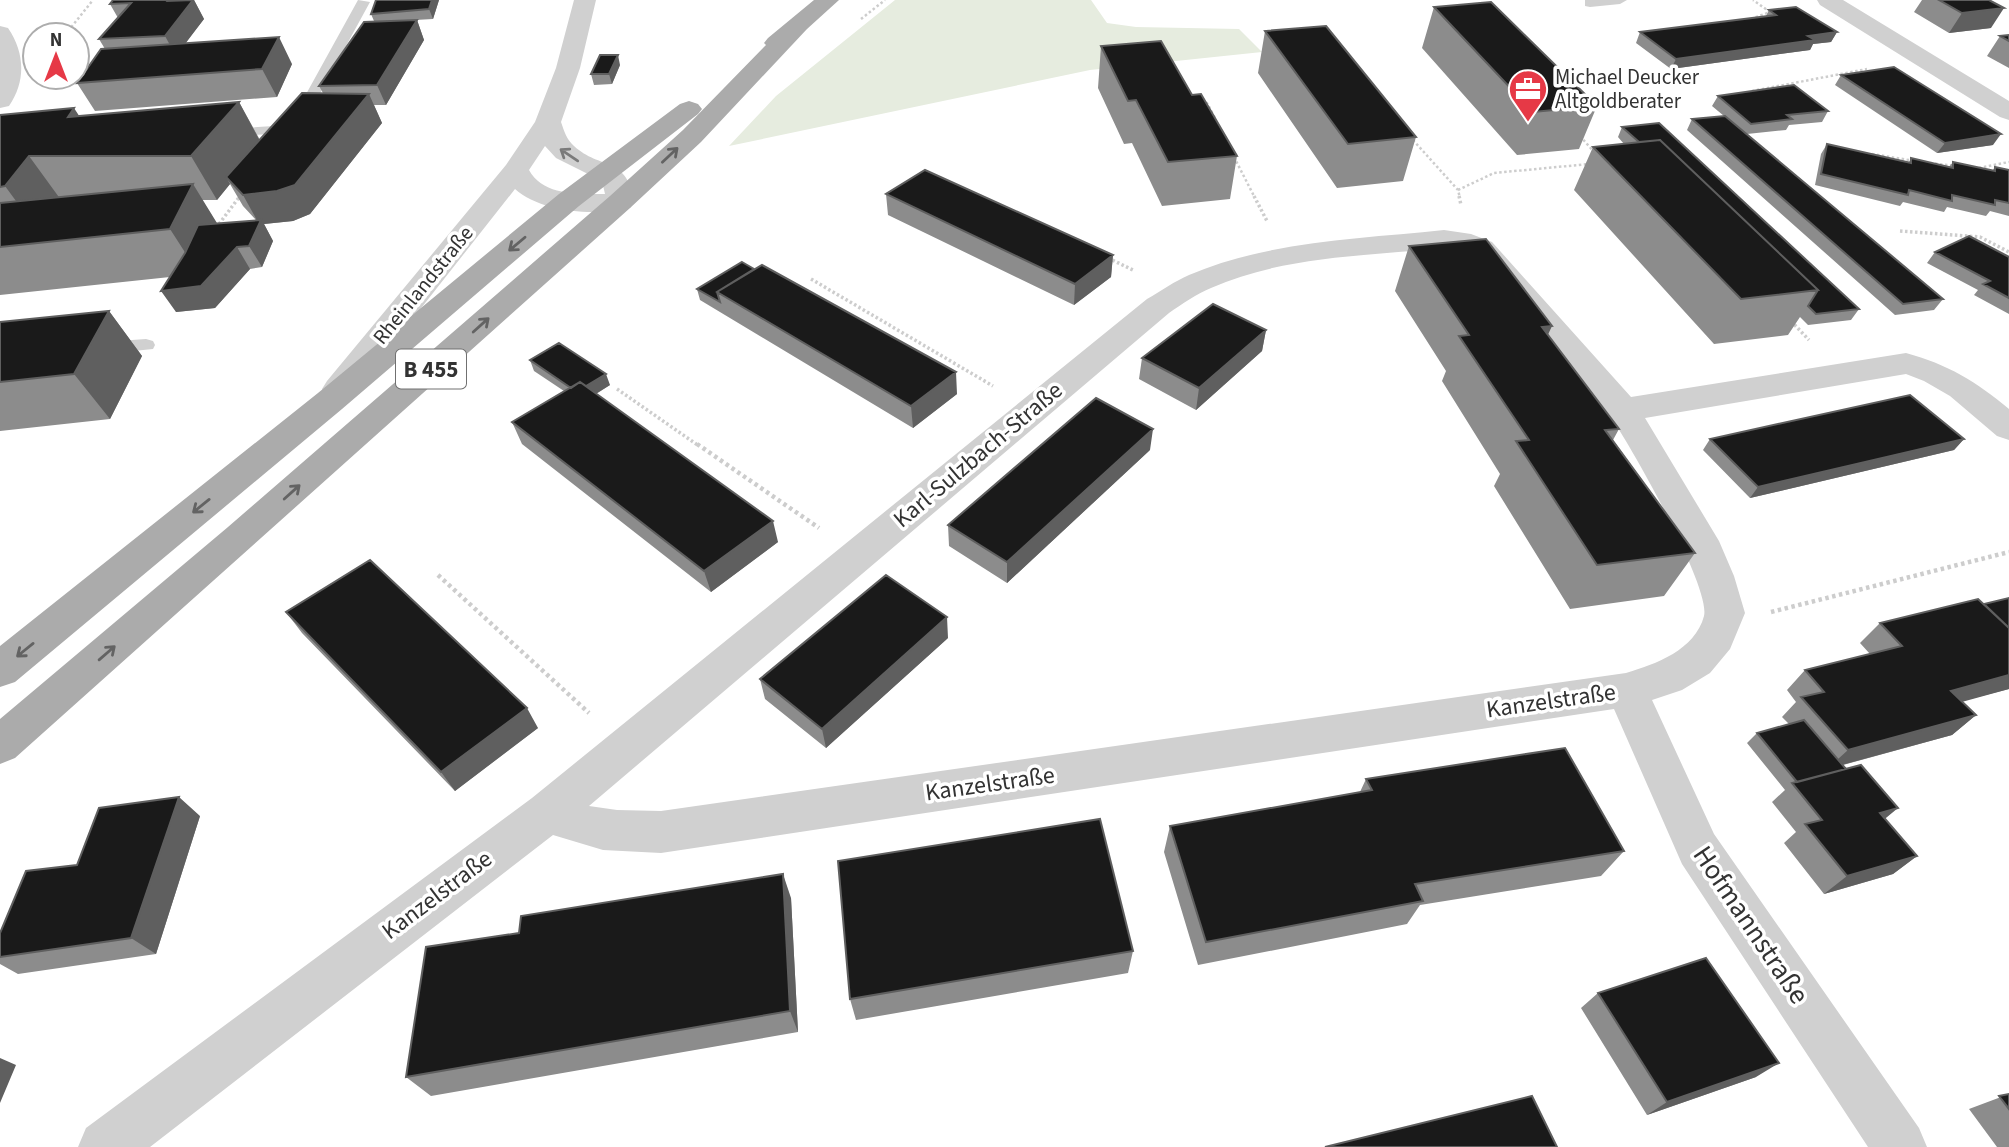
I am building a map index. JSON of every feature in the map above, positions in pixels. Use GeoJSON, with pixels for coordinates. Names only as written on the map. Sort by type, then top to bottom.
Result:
{"type":"FeatureCollection","features":[{"type":"Feature","properties":{"kind":"main road","name":"B 455"},"geometry":{"type":"LineString","coordinates":[[0,745],[241,537],[613,186],[692,136],[796,28],[828,0]]}},
{"type":"Feature","properties":{"kind":"main road","name":"B 455"},"geometry":{"type":"LineString","coordinates":[[0,670],[330,401],[569,200]]}},
{"type":"Feature","properties":{"kind":"street","name":"Rheinlandstraße"},"geometry":{"type":"LineString","coordinates":[[330,401],[516,170],[548,122],[568,68],[585,0]]}},
{"type":"Feature","properties":{"kind":"street"},"geometry":{"type":"LineString","coordinates":[[1828,0],[2009,112]]}},
{"type":"Feature","properties":{"kind":"street"},"geometry":{"type":"LineString","coordinates":[[0,33],[8,45],[12,71],[0,101]]}},
{"type":"Feature","properties":{"kind":"street"},"geometry":{"type":"LineString","coordinates":[[548,122],[554,143],[572,159],[613,186]]}},
{"type":"Feature","properties":{"kind":"street"},"geometry":{"type":"LineString","coordinates":[[516,170],[518,178],[531,191],[569,200],[613,186]]}},
{"type":"Feature","properties":{"kind":"street","name":"Karl-Sulzbach-Straße"},"geometry":{"type":"LineString","coordinates":[[548,812],[1158,306],[1198,282],[1249,264],[1285,256],[1444,239],[1471,243]]}},
{"type":"Feature","properties":{"kind":"street"},"geometry":{"type":"LineString","coordinates":[[1471,243],[1492,257],[1623,410],[1700,541],[1715,576],[1725,613]]}},
{"type":"Feature","properties":{"kind":"street"},"geometry":{"type":"LineString","coordinates":[[1623,410],[1906,363],[1924,367],[1951,379],[2009,428]]}},
{"type":"Feature","properties":{"kind":"street","name":"Kanzelstraße"},"geometry":{"type":"LineString","coordinates":[[105,1147],[548,812],[581,827],[606,831],[661,832],[1626,690],[1667,678],[1695,661],[1716,638],[1725,613]]}},
{"type":"Feature","properties":{"kind":"street","name":"Hofmannstraße"},"geometry":{"type":"LineString","coordinates":[[1626,690],[1698,849],[1900,1147]]}},
{"type":"Feature","properties":{"kind":"lane"},"geometry":{"type":"LineString","coordinates":[[1590,4],[1620,0]]}},
{"type":"Feature","properties":{"kind":"lane"},"geometry":{"type":"LineString","coordinates":[[214,135],[293,129],[363,2]]}},
{"type":"Feature","properties":{"kind":"lane"},"geometry":{"type":"LineString","coordinates":[[79,350],[146,345]]}},
{"type":"Feature","properties":{"kind":"path"},"geometry":{"type":"LineString","coordinates":[[76,21],[93,0]]}},
{"type":"Feature","properties":{"kind":"path"},"geometry":{"type":"LineString","coordinates":[[1746,20],[1770,12],[1753,0]]}},
{"type":"Feature","properties":{"kind":"path"},"geometry":{"type":"LineString","coordinates":[[1742,93],[1923,59]]}},
{"type":"Feature","properties":{"kind":"path"},"geometry":{"type":"LineString","coordinates":[[1195,104],[1207,103],[1219,127]]}},
{"type":"Feature","properties":{"kind":"path"},"geometry":{"type":"LineString","coordinates":[[1576,132],[1597,156]]}},
{"type":"Feature","properties":{"kind":"path"},"geometry":{"type":"LineString","coordinates":[[1413,139],[1458,190],[1471,243]]}},
{"type":"Feature","properties":{"kind":"path"},"geometry":{"type":"LineString","coordinates":[[1231,150],[1285,256]]}},
{"type":"Feature","properties":{"kind":"path"},"geometry":{"type":"LineString","coordinates":[[1864,153],[1991,171]]}},
{"type":"Feature","properties":{"kind":"path"},"geometry":{"type":"LineString","coordinates":[[1981,169],[2009,162]]}},
{"type":"Feature","properties":{"kind":"path"},"geometry":{"type":"LineString","coordinates":[[1458,190],[1494,173],[1601,163]]}},
{"type":"Feature","properties":{"kind":"path"},"geometry":{"type":"LineString","coordinates":[[219,224],[244,192]]}},
{"type":"Feature","properties":{"kind":"path"},"geometry":{"type":"LineString","coordinates":[[1900,231],[1980,237],[2009,252]]}},
{"type":"Feature","properties":{"kind":"path"},"geometry":{"type":"LineString","coordinates":[[1097,252],[1180,293]]}},
{"type":"Feature","properties":{"kind":"path"},"geometry":{"type":"LineString","coordinates":[[811,279],[1033,409]]}},
{"type":"Feature","properties":{"kind":"path"},"geometry":{"type":"LineString","coordinates":[[1785,316],[1842,372]]}},
{"type":"Feature","properties":{"kind":"path"},"geometry":{"type":"LineString","coordinates":[[617,389],[857,555]]}},
{"type":"Feature","properties":{"kind":"path"},"geometry":{"type":"LineString","coordinates":[[1725,613],[1765,613],[2009,552]]}},
{"type":"Feature","properties":{"kind":"path"},"geometry":{"type":"LineString","coordinates":[[438,575],[626,746]]}},
{"type":"Feature","properties":{"kind":"shaded area"},"geometry":{"type":"Polygon","coordinates":[[[895,0],[1091,0],[1107,23],[1136,27],[1239,29],[1262,52],[1090,70],[729,146],[776,96],[895,0]]]}},
{"type":"Feature","properties":{"kind":"building"},"geometry":{"type":"Polygon","coordinates":[[[113,0],[193,0],[165,36],[99,39],[131,3],[110,4],[113,0]]]}},
{"type":"Feature","properties":{"kind":"building"},"geometry":{"type":"Polygon","coordinates":[[[376,0],[432,0],[429,9],[371,14],[376,0]]]}},
{"type":"Feature","properties":{"kind":"building"},"geometry":{"type":"Polygon","coordinates":[[[1939,0],[1989,0],[2004,8],[1962,13],[1939,0]]]}},
{"type":"Feature","properties":{"kind":"building"},"geometry":{"type":"Polygon","coordinates":[[[1491,2],[1597,106],[1533,112],[1434,7],[1491,2]]]}},
{"type":"Feature","properties":{"kind":"building"},"geometry":{"type":"Polygon","coordinates":[[[1796,7],[1837,32],[1808,36],[1815,40],[1676,59],[1640,32],[1776,15],[1769,10],[1796,7]]]}},
{"type":"Feature","properties":{"kind":"building"},"geometry":{"type":"Polygon","coordinates":[[[417,20],[377,85],[319,86],[364,22],[417,20]]]}},
{"type":"Feature","properties":{"kind":"building"},"geometry":{"type":"Polygon","coordinates":[[[1326,26],[1416,137],[1348,144],[1265,31],[1326,26]]]}},
{"type":"Feature","properties":{"kind":"building"},"geometry":{"type":"Polygon","coordinates":[[[279,37],[262,69],[91,82],[91,63],[101,49],[279,37]]]}},
{"type":"Feature","properties":{"kind":"building"},"geometry":{"type":"Polygon","coordinates":[[[1161,41],[1192,95],[1201,94],[1237,156],[1168,162],[1136,100],[1128,101],[1101,46],[1161,41]]]}},
{"type":"Feature","properties":{"kind":"building"},"geometry":{"type":"Polygon","coordinates":[[[600,55],[618,55],[609,74],[591,74],[600,55]]]}},
{"type":"Feature","properties":{"kind":"building"},"geometry":{"type":"Polygon","coordinates":[[[1894,67],[2001,134],[1945,143],[1841,75],[1894,67]]]}},
{"type":"Feature","properties":{"kind":"building"},"geometry":{"type":"Polygon","coordinates":[[[1794,85],[1828,111],[1787,115],[1792,119],[1751,124],[1718,96],[1794,85]]]}},
{"type":"Feature","properties":{"kind":"building"},"geometry":{"type":"Polygon","coordinates":[[[302,93],[369,94],[295,185],[277,191],[243,195],[226,177],[302,93]]]}},
{"type":"Feature","properties":{"kind":"building"},"geometry":{"type":"Polygon","coordinates":[[[239,102],[191,156],[29,156],[5,186],[0,187],[0,115],[74,108],[68,117],[239,102]]]}},
{"type":"Feature","properties":{"kind":"building"},"geometry":{"type":"Polygon","coordinates":[[[1725,116],[1943,299],[1903,304],[1692,119],[1725,116]]]}},
{"type":"Feature","properties":{"kind":"building"},"geometry":{"type":"Polygon","coordinates":[[[1659,123],[1859,309],[1816,314],[1808,306],[1818,290],[1660,140],[1639,142],[1622,127],[1659,123]]]}},
{"type":"Feature","properties":{"kind":"building"},"geometry":{"type":"Polygon","coordinates":[[[1660,140],[1818,290],[1741,299],[1593,147],[1660,140]]]}},
{"type":"Feature","properties":{"kind":"building"},"geometry":{"type":"Polygon","coordinates":[[[1827,144],[1911,163],[1911,158],[1953,168],[1953,162],[1995,171],[1995,167],[2009,170],[2009,203],[1995,200],[1995,205],[1952,195],[1952,201],[1909,190],[1908,195],[1821,174],[1827,144]]]}},
{"type":"Feature","properties":{"kind":"building"},"geometry":{"type":"Polygon","coordinates":[[[925,170],[1113,255],[1075,284],[886,194],[925,170]]]}},
{"type":"Feature","properties":{"kind":"building"},"geometry":{"type":"Polygon","coordinates":[[[193,184],[170,229],[0,247],[0,203],[193,184]]]}},
{"type":"Feature","properties":{"kind":"building"},"geometry":{"type":"Polygon","coordinates":[[[261,220],[249,246],[237,247],[201,286],[161,291],[185,253],[198,225],[261,220]]]}},
{"type":"Feature","properties":{"kind":"building"},"geometry":{"type":"Polygon","coordinates":[[[1969,236],[2009,257],[2009,298],[1983,284],[1990,281],[1935,252],[1969,236]]]}},
{"type":"Feature","properties":{"kind":"building"},"geometry":{"type":"Polygon","coordinates":[[[1486,239],[1552,326],[1542,327],[1619,429],[1605,430],[1695,553],[1597,565],[1516,441],[1529,440],[1459,336],[1469,335],[1409,246],[1486,239]]]}},
{"type":"Feature","properties":{"kind":"building"},"geometry":{"type":"Polygon","coordinates":[[[742,262],[754,269],[717,292],[720,302],[697,289],[742,262]]]}},
{"type":"Feature","properties":{"kind":"building"},"geometry":{"type":"Polygon","coordinates":[[[762,265],[956,372],[911,406],[717,292],[762,265]]]}},
{"type":"Feature","properties":{"kind":"building"},"geometry":{"type":"Polygon","coordinates":[[[1213,304],[1266,330],[1199,388],[1142,358],[1213,304]]]}},
{"type":"Feature","properties":{"kind":"building"},"geometry":{"type":"Polygon","coordinates":[[[109,311],[74,374],[0,382],[0,322],[109,311]]]}},
{"type":"Feature","properties":{"kind":"building"},"geometry":{"type":"Polygon","coordinates":[[[559,343],[606,374],[586,386],[580,382],[571,388],[530,360],[559,343]]]}},
{"type":"Feature","properties":{"kind":"building"},"geometry":{"type":"Polygon","coordinates":[[[580,382],[773,521],[704,571],[512,422],[580,382]]]}},
{"type":"Feature","properties":{"kind":"building"},"geometry":{"type":"Polygon","coordinates":[[[1910,395],[1964,439],[1758,487],[1710,439],[1910,395]]]}},
{"type":"Feature","properties":{"kind":"building"},"geometry":{"type":"Polygon","coordinates":[[[1096,398],[1153,429],[1007,562],[948,525],[1096,398]]]}},
{"type":"Feature","properties":{"kind":"building"},"geometry":{"type":"Polygon","coordinates":[[[370,560],[527,708],[441,772],[286,612],[370,560]]]}},
{"type":"Feature","properties":{"kind":"building"},"geometry":{"type":"Polygon","coordinates":[[[886,575],[947,617],[822,729],[760,679],[886,575]]]}},
{"type":"Feature","properties":{"kind":"building"},"geometry":{"type":"Polygon","coordinates":[[[2009,598],[2009,628],[1984,604],[2009,598]]]}},
{"type":"Feature","properties":{"kind":"building"},"geometry":{"type":"Polygon","coordinates":[[[1978,599],[2009,628],[2009,675],[1951,691],[1976,715],[1848,750],[1801,697],[1824,692],[1805,670],[1902,646],[1880,623],[1978,599]]]}},
{"type":"Feature","properties":{"kind":"building"},"geometry":{"type":"Polygon","coordinates":[[[1804,720],[1846,769],[1797,782],[1757,733],[1804,720]]]}},
{"type":"Feature","properties":{"kind":"building"},"geometry":{"type":"Polygon","coordinates":[[[1565,748],[1624,851],[1415,884],[1423,901],[1206,942],[1170,826],[1372,790],[1366,779],[1565,748]]]}},
{"type":"Feature","properties":{"kind":"building"},"geometry":{"type":"Polygon","coordinates":[[[1861,765],[1898,808],[1880,813],[1917,856],[1847,876],[1805,824],[1822,820],[1792,783],[1861,765]]]}},
{"type":"Feature","properties":{"kind":"building"},"geometry":{"type":"Polygon","coordinates":[[[179,797],[131,938],[0,957],[0,933],[26,871],[77,865],[99,808],[179,797]]]}},
{"type":"Feature","properties":{"kind":"building"},"geometry":{"type":"Polygon","coordinates":[[[1100,819],[1133,951],[850,999],[838,861],[1100,819]]]}},
{"type":"Feature","properties":{"kind":"building"},"geometry":{"type":"Polygon","coordinates":[[[783,874],[790,1011],[406,1077],[426,947],[519,933],[521,916],[783,874]]]}},
{"type":"Feature","properties":{"kind":"building"},"geometry":{"type":"Polygon","coordinates":[[[1706,958],[1779,1063],[1667,1102],[1598,993],[1706,958]]]}},
{"type":"Feature","properties":{"kind":"building"},"geometry":{"type":"Polygon","coordinates":[[[2009,1094],[2009,1109],[1999,1096],[2009,1094]]]}},
{"type":"Feature","properties":{"kind":"building"},"geometry":{"type":"Polygon","coordinates":[[[1532,1096],[1557,1147],[1325,1147],[1532,1096]]]}},
{"type":"Feature","properties":{"kind":"place","name":"Michael Deucker Altgoldberater"},"geometry":{"type":"Point","coordinates":[1528,123]}}]}
